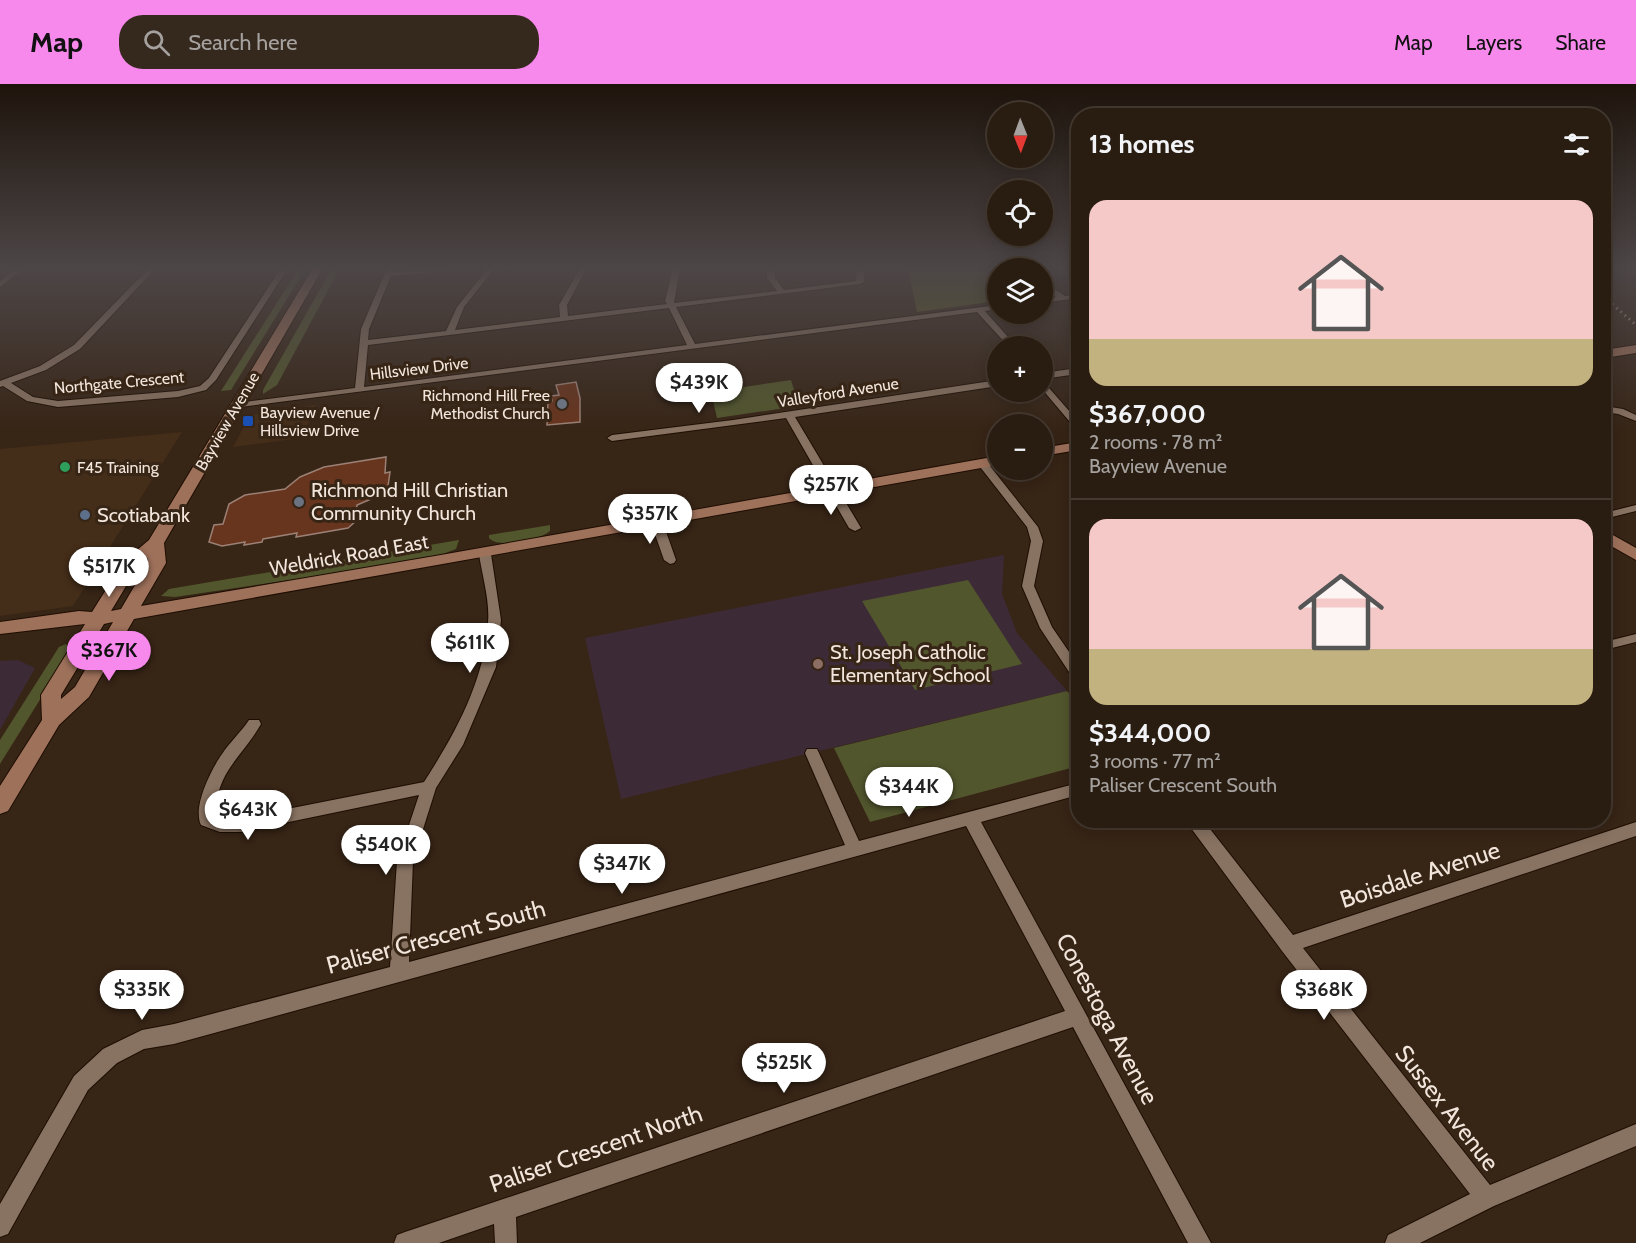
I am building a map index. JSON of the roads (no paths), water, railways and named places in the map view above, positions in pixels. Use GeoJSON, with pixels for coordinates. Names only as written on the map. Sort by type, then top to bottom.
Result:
{"type":"FeatureCollection","features":[{"type":"Feature","properties":{"kind":"main road","name":"Bayview Avenue"},"geometry":{"type":"LineString","coordinates":[[52,720],[51,695],[130,565],[156,543],[286,322]]}},
{"type":"Feature","properties":{"kind":"main road"},"geometry":{"type":"LineString","coordinates":[[1611,353],[1636,349]]}},
{"type":"Feature","properties":{"kind":"main road"},"geometry":{"type":"LineString","coordinates":[[1053,450],[1071,447]]}},
{"type":"Feature","properties":{"kind":"main road","name":"Weldrick Road East"},"geometry":{"type":"LineString","coordinates":[[0,641],[70,632],[98,619],[485,554],[656,520],[987,462]]}},
{"type":"Feature","properties":{"kind":"main road"},"geometry":{"type":"LineString","coordinates":[[1611,539],[1636,555]]}},
{"type":"Feature","properties":{"kind":"main road","name":"Bayview Avenue"},"geometry":{"type":"LineString","coordinates":[[0,805],[52,720],[82,692],[157,563],[156,543]]}},
{"type":"Feature","properties":{"kind":"main road","name":"Weldrick Road East"},"geometry":{"type":"LineString","coordinates":[[0,628],[79,617],[98,619]]}},
{"type":"Feature","properties":{"kind":"street"},"geometry":{"type":"LineString","coordinates":[[2,383],[43,368],[77,347],[101,322]]}},
{"type":"Feature","properties":{"kind":"street","name":"Northgate Crescent"},"geometry":{"type":"LineString","coordinates":[[2,383],[30,399],[58,404],[178,394],[203,387],[212,380],[250,322]]}},
{"type":"Feature","properties":{"kind":"street"},"geometry":{"type":"LineString","coordinates":[[359,390],[365,329],[368,322]]}},
{"type":"Feature","properties":{"kind":"street"},"geometry":{"type":"LineString","coordinates":[[450,333],[453,322]]}},
{"type":"Feature","properties":{"kind":"street"},"geometry":{"type":"LineString","coordinates":[[364,344],[539,322]]}},
{"type":"Feature","properties":{"kind":"street"},"geometry":{"type":"LineString","coordinates":[[679,322],[692,347]]}},
{"type":"Feature","properties":{"kind":"street","name":"Hillsview Drive"},"geometry":{"type":"LineString","coordinates":[[236,406],[880,322]]}},
{"type":"Feature","properties":{"kind":"street"},"geometry":{"type":"LineString","coordinates":[[990,322],[1003,336]]}},
{"type":"Feature","properties":{"kind":"street"},"geometry":{"type":"LineString","coordinates":[[1053,374],[1071,372]]}},
{"type":"Feature","properties":{"kind":"street","name":"Valleyford Avenue"},"geometry":{"type":"LineString","coordinates":[[612,438],[789,415],[987,385]]}},
{"type":"Feature","properties":{"kind":"street"},"geometry":{"type":"LineString","coordinates":[[1053,396],[1071,418]]}},
{"type":"Feature","properties":{"kind":"street"},"geometry":{"type":"LineString","coordinates":[[1611,410],[1636,418]]}},
{"type":"Feature","properties":{"kind":"street"},"geometry":{"type":"LineString","coordinates":[[789,415],[855,528]]}},
{"type":"Feature","properties":{"kind":"street"},"geometry":{"type":"LineString","coordinates":[[982,463],[1032,527],[1037,541],[1028,586],[1046,628],[1071,665]]}},
{"type":"Feature","properties":{"kind":"street"},"geometry":{"type":"LineString","coordinates":[[1611,514],[1636,508]]}},
{"type":"Feature","properties":{"kind":"street"},"geometry":{"type":"LineString","coordinates":[[656,520],[670,560]]}},
{"type":"Feature","properties":{"kind":"street"},"geometry":{"type":"LineString","coordinates":[[399,974],[405,861],[429,787],[456,745],[489,667],[495,620],[485,554]]}},
{"type":"Feature","properties":{"kind":"street"},"geometry":{"type":"LineString","coordinates":[[1611,644],[1636,638]]}},
{"type":"Feature","properties":{"kind":"street"},"geometry":{"type":"LineString","coordinates":[[254,724],[244,740],[232,750],[218,777],[207,804],[207,820],[220,825],[241,825],[429,787]]}},
{"type":"Feature","properties":{"kind":"street"},"geometry":{"type":"LineString","coordinates":[[812,753],[855,850]]}},
{"type":"Feature","properties":{"kind":"street","name":"Paliser Crescent South"},"geometry":{"type":"LineString","coordinates":[[0,1226],[81,1083],[110,1056],[142,1040],[174,1034],[399,974],[1071,791]]}},
{"type":"Feature","properties":{"kind":"street","name":"Conestoga Avenue"},"geometry":{"type":"LineString","coordinates":[[971,819],[1200,1243]]}},
{"type":"Feature","properties":{"kind":"street","name":"Sussex Avenue"},"geometry":{"type":"LineString","coordinates":[[1199,828],[1485,1198]]}},
{"type":"Feature","properties":{"kind":"street","name":"Boisdale Avenue"},"geometry":{"type":"LineString","coordinates":[[1288,945],[1636,829]]}},
{"type":"Feature","properties":{"kind":"street","name":"Paliser Crescent North"},"geometry":{"type":"LineString","coordinates":[[405,1243],[1077,1017]]}},
{"type":"Feature","properties":{"kind":"street"},"geometry":{"type":"LineString","coordinates":[[1396,1243],[1485,1198],[1636,1135]]}},
{"type":"Feature","properties":{"kind":"street"},"geometry":{"type":"LineString","coordinates":[[504,1209],[506,1243]]}},
{"type":"Feature","properties":{"kind":"railway"},"geometry":{"type":"LineString","coordinates":[[1633,322],[1636,325]]}},
{"type":"Feature","properties":{"kind":"place","name":"Richmond Hill Free Methodist Church"},"geometry":{"type":"Point","coordinates":[562,404]}},
{"type":"Feature","properties":{"kind":"place","name":"Bayview Avenue / Hillsview Drive"},"geometry":{"type":"Point","coordinates":[248,421]}},
{"type":"Feature","properties":{"kind":"place","name":"F45 Training"},"geometry":{"type":"Point","coordinates":[65,467]}},
{"type":"Feature","properties":{"kind":"place","name":"Richmond Hill Christian Community Church"},"geometry":{"type":"Point","coordinates":[299,502]}},
{"type":"Feature","properties":{"kind":"place","name":"Scotiabank"},"geometry":{"type":"Point","coordinates":[85,515]}},
{"type":"Feature","properties":{"kind":"place","name":"St. Joseph Catholic Elementary School"},"geometry":{"type":"Point","coordinates":[818,664]}}]}
